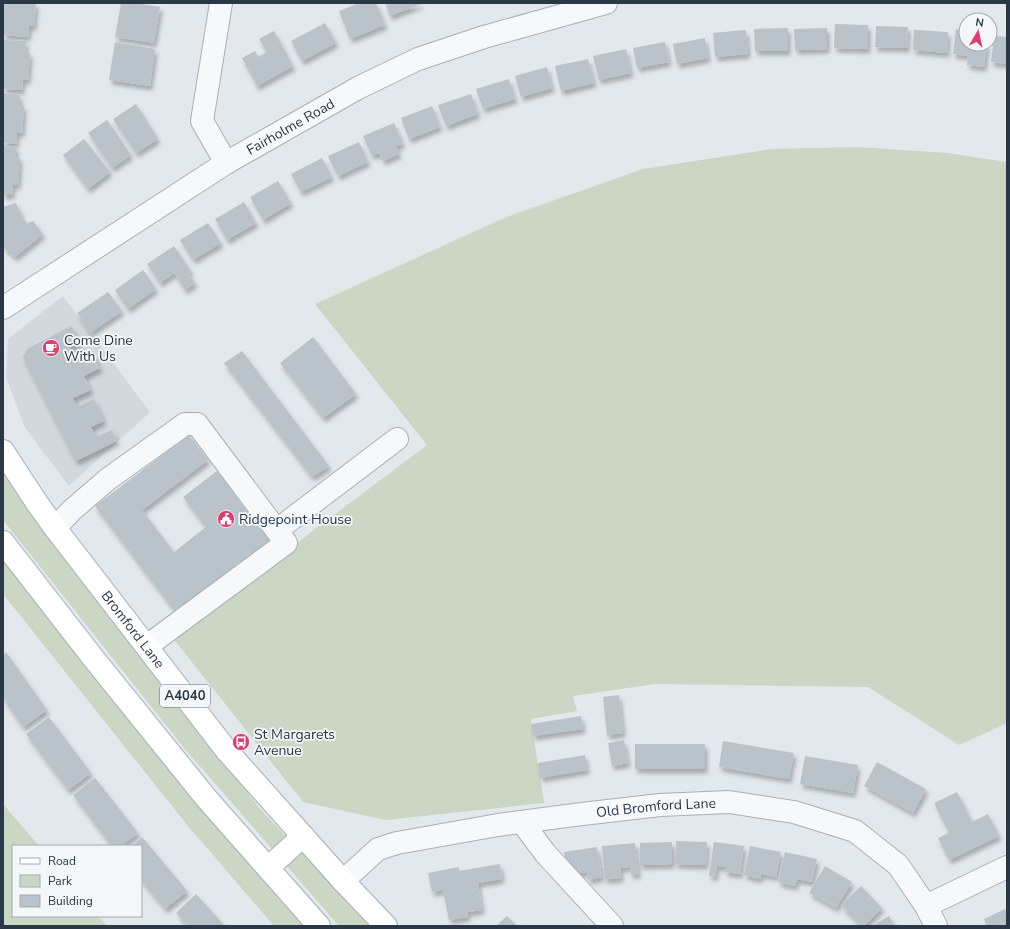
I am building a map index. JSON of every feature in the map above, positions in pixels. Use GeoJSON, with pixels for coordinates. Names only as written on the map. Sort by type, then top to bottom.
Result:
{"type":"FeatureCollection","features":[{"type":"Feature","properties":{"kind":"main road","name":"Bromford Lane"},"geometry":{"type":"LineString","coordinates":[[3,451],[55,528],[227,751],[343,881],[386,926]]}},
{"type":"Feature","properties":{"kind":"main road"},"geometry":{"type":"LineString","coordinates":[[3,542],[94,659],[207,799],[319,926]]}},
{"type":"Feature","properties":{"kind":"main road"},"geometry":{"type":"LineString","coordinates":[[268,868],[303,836]]}},
{"type":"Feature","properties":{"kind":"street"},"geometry":{"type":"LineString","coordinates":[[221,3],[202,121],[226,163]]}},
{"type":"Feature","properties":{"kind":"street","name":"Fairholme Road"},"geometry":{"type":"LineString","coordinates":[[3,308],[226,163],[358,88],[418,59],[484,37],[606,3]]}},
{"type":"Feature","properties":{"kind":"street"},"geometry":{"type":"LineString","coordinates":[[55,528],[72,510],[108,479],[185,424],[197,424],[286,543],[147,646]]}},
{"type":"Feature","properties":{"kind":"street"},"geometry":{"type":"LineString","coordinates":[[277,530],[397,439]]}},
{"type":"Feature","properties":{"kind":"street","name":"Old Bromford Lane"},"geometry":{"type":"LineString","coordinates":[[343,881],[378,849],[397,843],[498,825],[582,814],[660,805],[729,802],[794,812],[855,830],[898,865],[926,906],[936,926]]}},
{"type":"Feature","properties":{"kind":"street"},"geometry":{"type":"LineString","coordinates":[[522,822],[545,853],[612,926]]}},
{"type":"Feature","properties":{"kind":"street"},"geometry":{"type":"LineString","coordinates":[[926,906],[1007,867]]}},
{"type":"Feature","properties":{"kind":"shaded area"},"geometry":{"type":"Polygon","coordinates":[[[63,296],[150,412],[69,486],[25,428],[6,377],[8,339],[63,296]]]}},
{"type":"Feature","properties":{"kind":"green space"},"geometry":{"type":"Polygon","coordinates":[[[857,147],[947,153],[1007,162],[1007,723],[959,745],[868,687],[655,684],[573,696],[577,711],[531,719],[544,803],[386,820],[303,802],[172,637],[427,445],[315,304],[504,218],[643,169],[772,149],[857,147]]]}},
{"type":"Feature","properties":{"kind":"green space"},"geometry":{"type":"Polygon","coordinates":[[[3,469],[25,506],[261,810],[371,926],[339,926],[185,749],[3,520],[3,469]]]}},
{"type":"Feature","properties":{"kind":"green space"},"geometry":{"type":"Polygon","coordinates":[[[3,554],[309,926],[274,926],[188,826],[3,594],[3,554]]]}},
{"type":"Feature","properties":{"kind":"green space"},"geometry":{"type":"Polygon","coordinates":[[[3,804],[38,845],[12,845],[12,917],[99,917],[107,926],[3,926],[3,804]]]}},
{"type":"Feature","properties":{"kind":"building"},"geometry":{"type":"Polygon","coordinates":[[[4,3],[36,3],[34,26],[29,26],[28,37],[3,35],[4,3]]]}},
{"type":"Feature","properties":{"kind":"building"},"geometry":{"type":"Polygon","coordinates":[[[121,3],[135,3],[160,7],[154,43],[115,37],[121,3]]]}},
{"type":"Feature","properties":{"kind":"building"},"geometry":{"type":"Polygon","coordinates":[[[359,3],[376,3],[385,25],[350,39],[339,11],[359,3]]]}},
{"type":"Feature","properties":{"kind":"building"},"geometry":{"type":"Polygon","coordinates":[[[385,3],[421,3],[421,4],[390,16],[385,3]]]}},
{"type":"Feature","properties":{"kind":"building"},"geometry":{"type":"Polygon","coordinates":[[[325,23],[336,43],[302,61],[291,41],[325,23]]]}},
{"type":"Feature","properties":{"kind":"building"},"geometry":{"type":"Polygon","coordinates":[[[835,24],[868,25],[868,49],[834,48],[835,24]]]}},
{"type":"Feature","properties":{"kind":"building"},"geometry":{"type":"Polygon","coordinates":[[[876,26],[908,27],[907,48],[875,47],[876,26]]]}},
{"type":"Feature","properties":{"kind":"building"},"geometry":{"type":"Polygon","coordinates":[[[788,28],[788,51],[755,51],[754,29],[788,28]]]}},
{"type":"Feature","properties":{"kind":"building"},"geometry":{"type":"Polygon","coordinates":[[[827,28],[827,49],[795,50],[794,29],[827,28]]]}},
{"type":"Feature","properties":{"kind":"building"},"geometry":{"type":"Polygon","coordinates":[[[956,29],[958,29],[958,52],[986,52],[984,67],[967,65],[968,56],[953,54],[956,29]]]}},
{"type":"Feature","properties":{"kind":"building"},"geometry":{"type":"Polygon","coordinates":[[[746,30],[748,54],[715,57],[713,33],[746,30]]]}},
{"type":"Feature","properties":{"kind":"building"},"geometry":{"type":"Polygon","coordinates":[[[914,30],[948,32],[947,53],[913,50],[914,30]]]}},
{"type":"Feature","properties":{"kind":"building"},"geometry":{"type":"Polygon","coordinates":[[[274,31],[293,66],[257,86],[242,58],[255,51],[258,57],[267,52],[259,39],[274,31]]]}},
{"type":"Feature","properties":{"kind":"building"},"geometry":{"type":"Polygon","coordinates":[[[998,36],[1007,37],[1007,64],[991,62],[992,52],[998,52],[998,36]]]}},
{"type":"Feature","properties":{"kind":"building"},"geometry":{"type":"Polygon","coordinates":[[[705,38],[708,58],[677,64],[673,44],[705,38]]]}},
{"type":"Feature","properties":{"kind":"building"},"geometry":{"type":"Polygon","coordinates":[[[3,40],[26,41],[25,52],[30,53],[28,80],[23,79],[22,90],[3,89],[3,40]]]}},
{"type":"Feature","properties":{"kind":"building"},"geometry":{"type":"Polygon","coordinates":[[[115,42],[155,49],[150,86],[109,80],[115,42]]]}},
{"type":"Feature","properties":{"kind":"building"},"geometry":{"type":"Polygon","coordinates":[[[665,42],[669,62],[637,68],[633,48],[665,42]]]}},
{"type":"Feature","properties":{"kind":"building"},"geometry":{"type":"Polygon","coordinates":[[[626,49],[631,73],[599,80],[593,56],[626,49]]]}},
{"type":"Feature","properties":{"kind":"building"},"geometry":{"type":"Polygon","coordinates":[[[588,59],[594,83],[561,91],[555,66],[588,59]]]}},
{"type":"Feature","properties":{"kind":"building"},"geometry":{"type":"Polygon","coordinates":[[[547,67],[552,88],[521,97],[515,76],[547,67]]]}},
{"type":"Feature","properties":{"kind":"building"},"geometry":{"type":"Polygon","coordinates":[[[509,79],[515,99],[483,109],[476,89],[509,79]]]}},
{"type":"Feature","properties":{"kind":"building"},"geometry":{"type":"Polygon","coordinates":[[[3,93],[20,95],[20,105],[24,106],[22,133],[17,132],[16,144],[3,143],[3,93]]]}},
{"type":"Feature","properties":{"kind":"building"},"geometry":{"type":"Polygon","coordinates":[[[471,94],[478,114],[446,126],[438,105],[471,94]]]}},
{"type":"Feature","properties":{"kind":"building"},"geometry":{"type":"Polygon","coordinates":[[[136,104],[158,139],[136,153],[113,119],[136,104]]]}},
{"type":"Feature","properties":{"kind":"building"},"geometry":{"type":"Polygon","coordinates":[[[432,106],[440,127],[409,139],[401,118],[432,106]]]}},
{"type":"Feature","properties":{"kind":"building"},"geometry":{"type":"Polygon","coordinates":[[[107,120],[131,155],[112,168],[88,133],[107,120]]]}},
{"type":"Feature","properties":{"kind":"building"},"geometry":{"type":"Polygon","coordinates":[[[394,123],[403,144],[396,146],[399,154],[383,161],[379,153],[372,156],[363,136],[394,123]]]}},
{"type":"Feature","properties":{"kind":"building"},"geometry":{"type":"Polygon","coordinates":[[[84,139],[110,172],[88,189],[63,155],[84,139]]]}},
{"type":"Feature","properties":{"kind":"building"},"geometry":{"type":"Polygon","coordinates":[[[359,142],[368,162],[338,176],[328,156],[359,142]]]}},
{"type":"Feature","properties":{"kind":"building"},"geometry":{"type":"Polygon","coordinates":[[[3,145],[16,147],[16,157],[20,158],[18,185],[13,184],[12,195],[3,195],[3,145]]]}},
{"type":"Feature","properties":{"kind":"building"},"geometry":{"type":"Polygon","coordinates":[[[322,158],[332,177],[301,192],[291,174],[322,158]]]}},
{"type":"Feature","properties":{"kind":"building"},"geometry":{"type":"Polygon","coordinates":[[[278,181],[291,203],[263,220],[250,197],[278,181]]]}},
{"type":"Feature","properties":{"kind":"building"},"geometry":{"type":"Polygon","coordinates":[[[244,202],[256,223],[227,240],[215,219],[244,202]]]}},
{"type":"Feature","properties":{"kind":"building"},"geometry":{"type":"Polygon","coordinates":[[[16,203],[26,224],[33,221],[43,234],[15,257],[3,247],[3,207],[16,203]]]}},
{"type":"Feature","properties":{"kind":"building"},"geometry":{"type":"Polygon","coordinates":[[[208,223],[221,243],[193,260],[180,240],[208,223]]]}},
{"type":"Feature","properties":{"kind":"building"},"geometry":{"type":"Polygon","coordinates":[[[174,246],[191,271],[188,273],[195,283],[185,290],[174,273],[160,283],[147,264],[174,246]]]}},
{"type":"Feature","properties":{"kind":"building"},"geometry":{"type":"Polygon","coordinates":[[[143,270],[156,289],[128,309],[115,290],[143,270]]]}},
{"type":"Feature","properties":{"kind":"building"},"geometry":{"type":"Polygon","coordinates":[[[108,292],[122,311],[90,333],[77,313],[108,292]]]}},
{"type":"Feature","properties":{"kind":"building"},"geometry":{"type":"Polygon","coordinates":[[[71,326],[79,343],[70,347],[77,362],[94,354],[100,368],[84,376],[91,390],[73,398],[77,407],[94,399],[104,421],[91,427],[96,437],[112,430],[117,441],[76,461],[23,357],[27,349],[71,326]]]}},
{"type":"Feature","properties":{"kind":"building"},"geometry":{"type":"Polygon","coordinates":[[[313,337],[356,394],[323,418],[280,363],[313,337]]]}},
{"type":"Feature","properties":{"kind":"building"},"geometry":{"type":"Polygon","coordinates":[[[242,351],[329,466],[312,477],[224,363],[242,351]]]}},
{"type":"Feature","properties":{"kind":"building","name":"Ridgepoint House"},"geometry":{"type":"Polygon","coordinates":[[[189,435],[208,460],[142,510],[174,552],[206,527],[183,497],[217,471],[264,534],[273,527],[280,536],[180,618],[95,506],[189,435]]]}},
{"type":"Feature","properties":{"kind":"building"},"geometry":{"type":"Polygon","coordinates":[[[6,652],[47,710],[23,727],[3,698],[3,655],[6,652]]]}},
{"type":"Feature","properties":{"kind":"building"},"geometry":{"type":"Polygon","coordinates":[[[619,695],[623,733],[607,735],[603,697],[619,695]]]}},
{"type":"Feature","properties":{"kind":"building"},"geometry":{"type":"Polygon","coordinates":[[[581,716],[583,729],[533,736],[531,724],[581,716]]]}},
{"type":"Feature","properties":{"kind":"building"},"geometry":{"type":"Polygon","coordinates":[[[49,717],[91,773],[68,790],[26,734],[49,717]]]}},
{"type":"Feature","properties":{"kind":"building"},"geometry":{"type":"Polygon","coordinates":[[[624,740],[628,763],[612,766],[608,743],[624,740]]]}},
{"type":"Feature","properties":{"kind":"building"},"geometry":{"type":"Polygon","coordinates":[[[723,741],[794,753],[789,779],[719,767],[723,741]]]}},
{"type":"Feature","properties":{"kind":"building"},"geometry":{"type":"Polygon","coordinates":[[[635,744],[705,744],[705,769],[635,769],[635,744]]]}},
{"type":"Feature","properties":{"kind":"building"},"geometry":{"type":"Polygon","coordinates":[[[585,755],[587,770],[540,778],[538,763],[585,755]]]}},
{"type":"Feature","properties":{"kind":"building"},"geometry":{"type":"Polygon","coordinates":[[[805,756],[858,765],[853,793],[800,784],[805,756]]]}},
{"type":"Feature","properties":{"kind":"building"},"geometry":{"type":"Polygon","coordinates":[[[877,762],[926,789],[913,813],[864,786],[877,762]]]}},
{"type":"Feature","properties":{"kind":"building"},"geometry":{"type":"Polygon","coordinates":[[[95,778],[138,833],[122,845],[111,845],[73,795],[95,778]]]}},
{"type":"Feature","properties":{"kind":"building"},"geometry":{"type":"Polygon","coordinates":[[[957,792],[972,822],[988,814],[999,836],[949,860],[938,838],[949,833],[934,803],[957,792]]]}},
{"type":"Feature","properties":{"kind":"building"},"geometry":{"type":"Polygon","coordinates":[[[142,837],[187,891],[165,909],[142,881],[142,845],[133,845],[142,837]]]}},
{"type":"Feature","properties":{"kind":"building"},"geometry":{"type":"Polygon","coordinates":[[[676,841],[707,842],[706,865],[675,864],[676,841]]]}},
{"type":"Feature","properties":{"kind":"building"},"geometry":{"type":"Polygon","coordinates":[[[672,842],[672,864],[640,865],[640,843],[672,842]]]}},
{"type":"Feature","properties":{"kind":"building"},"geometry":{"type":"Polygon","coordinates":[[[714,842],[744,846],[740,874],[725,872],[726,867],[717,866],[715,877],[709,876],[714,842]]]}},
{"type":"Feature","properties":{"kind":"building"},"geometry":{"type":"Polygon","coordinates":[[[635,843],[638,874],[631,875],[630,867],[620,868],[621,878],[605,879],[602,846],[635,843]]]}},
{"type":"Feature","properties":{"kind":"building"},"geometry":{"type":"Polygon","coordinates":[[[750,846],[781,852],[776,877],[761,874],[760,879],[744,875],[750,846]]]}},
{"type":"Feature","properties":{"kind":"building"},"geometry":{"type":"Polygon","coordinates":[[[597,847],[602,877],[588,880],[587,872],[568,875],[564,852],[597,847]]]}},
{"type":"Feature","properties":{"kind":"building"},"geometry":{"type":"Polygon","coordinates":[[[785,852],[817,859],[812,882],[797,879],[795,886],[778,882],[785,852]]]}},
{"type":"Feature","properties":{"kind":"building"},"geometry":{"type":"Polygon","coordinates":[[[500,864],[502,879],[478,883],[482,910],[467,912],[468,917],[449,920],[443,890],[432,892],[428,873],[459,867],[459,871],[500,864]]]}},
{"type":"Feature","properties":{"kind":"building"},"geometry":{"type":"Polygon","coordinates":[[[825,866],[852,882],[836,908],[809,893],[825,866]]]}},
{"type":"Feature","properties":{"kind":"building"},"geometry":{"type":"Polygon","coordinates":[[[861,886],[882,908],[864,926],[861,926],[841,905],[861,886]]]}},
{"type":"Feature","properties":{"kind":"building"},"geometry":{"type":"Polygon","coordinates":[[[196,894],[225,926],[188,926],[176,913],[196,894]]]}},
{"type":"Feature","properties":{"kind":"building"},"geometry":{"type":"Polygon","coordinates":[[[1005,909],[1007,913],[1007,926],[987,926],[984,919],[1005,909]]]}},
{"type":"Feature","properties":{"kind":"building"},"geometry":{"type":"Polygon","coordinates":[[[507,916],[517,926],[496,926],[507,916]]]}},
{"type":"Feature","properties":{"kind":"building"},"geometry":{"type":"Polygon","coordinates":[[[889,916],[895,926],[872,926],[889,916]]]}},
{"type":"Feature","properties":{"kind":"place","name":"Come Dine With Us"},"geometry":{"type":"Point","coordinates":[51,348]}},
{"type":"Feature","properties":{"kind":"place","name":"Ridgepoint House"},"geometry":{"type":"Point","coordinates":[226,519]}},
{"type":"Feature","properties":{"kind":"place","name":"St Margarets Avenue"},"geometry":{"type":"Point","coordinates":[241,742]}}]}
